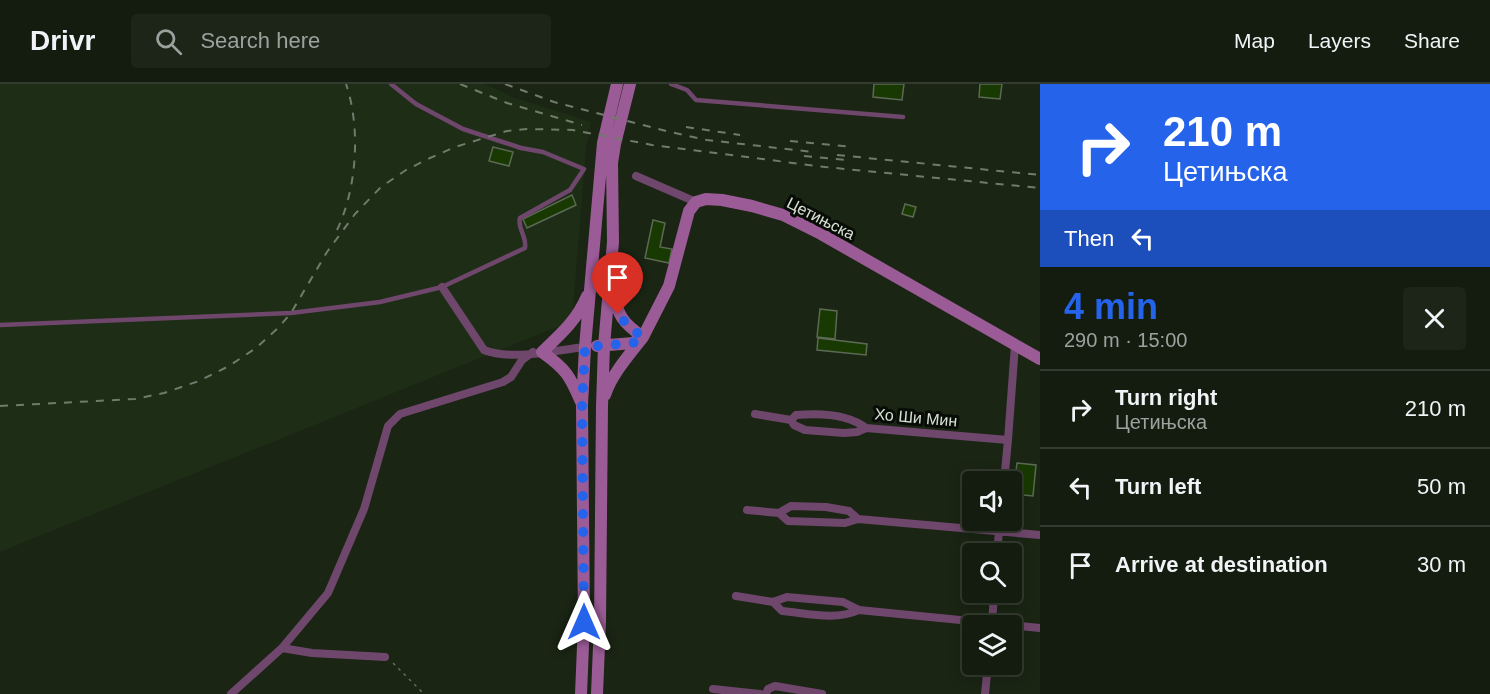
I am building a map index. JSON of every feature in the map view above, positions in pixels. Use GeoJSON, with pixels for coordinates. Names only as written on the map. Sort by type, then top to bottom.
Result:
{"type":"FeatureCollection","features":[{"type":"Feature","properties":{"kind":"street"},"geometry":{"type":"LineString","coordinates":[[581,694],[584,622],[582,405],[585,347],[603,142],[617,84]]}},
{"type":"Feature","properties":{"kind":"street"},"geometry":{"type":"LineString","coordinates":[[597,694],[604,346],[613,242],[612,163],[630,84]]}},
{"type":"Feature","properties":{"kind":"street"},"geometry":{"type":"LineString","coordinates":[[602,406],[608,387],[643,337],[669,286],[689,211],[696,202],[636,176]]}},
{"type":"Feature","properties":{"kind":"street","name":"Цетињска"},"geometry":{"type":"LineString","coordinates":[[696,202],[706,199],[722,200],[783,215],[821,234],[1040,358]]}},
{"type":"Feature","properties":{"kind":"street"},"geometry":{"type":"LineString","coordinates":[[611,282],[618,314],[629,327],[643,337]]}},
{"type":"Feature","properties":{"kind":"street"},"geometry":{"type":"LineString","coordinates":[[231,694],[282,648],[333,584],[364,508],[388,426],[394,419],[400,414],[503,382],[511,377],[522,360],[537,352],[570,326],[582,309],[592,284]]}},
{"type":"Feature","properties":{"kind":"street"},"geometry":{"type":"LineString","coordinates":[[442,287],[484,350],[491,353],[509,354],[633,343],[643,337]]}},
{"type":"Feature","properties":{"kind":"street"},"geometry":{"type":"LineString","coordinates":[[1005,471],[1015,345]]}},
{"type":"Feature","properties":{"kind":"street"},"geometry":{"type":"LineString","coordinates":[[537,352],[558,363],[570,376],[582,405]]}},
{"type":"Feature","properties":{"kind":"street","name":"Хо Ши Мин"},"geometry":{"type":"LineString","coordinates":[[755,414],[791,420],[796,415],[822,415],[849,419],[859,422],[866,428],[1008,441]]}},
{"type":"Feature","properties":{"kind":"street"},"geometry":{"type":"LineString","coordinates":[[791,420],[794,425],[805,430],[851,433],[866,428]]}},
{"type":"Feature","properties":{"kind":"street"},"geometry":{"type":"LineString","coordinates":[[747,510],[779,513],[791,506],[826,507],[849,511],[858,519]]}},
{"type":"Feature","properties":{"kind":"street"},"geometry":{"type":"LineString","coordinates":[[779,513],[788,521],[845,523],[858,519],[962,528]]}},
{"type":"Feature","properties":{"kind":"street"},"geometry":{"type":"LineString","coordinates":[[998,543],[999,531],[1040,535]]}},
{"type":"Feature","properties":{"kind":"street"},"geometry":{"type":"LineString","coordinates":[[736,596],[773,602],[787,597],[843,602],[859,610],[962,621]]}},
{"type":"Feature","properties":{"kind":"street"},"geometry":{"type":"LineString","coordinates":[[773,602],[782,611],[831,616],[848,615],[859,610]]}},
{"type":"Feature","properties":{"kind":"street"},"geometry":{"type":"LineString","coordinates":[[1022,626],[1040,628]]}},
{"type":"Feature","properties":{"kind":"street"},"geometry":{"type":"LineString","coordinates":[[282,648],[312,653],[385,657]]}},
{"type":"Feature","properties":{"kind":"street"},"geometry":{"type":"LineString","coordinates":[[985,694],[987,675]]}},
{"type":"Feature","properties":{"kind":"street"},"geometry":{"type":"LineString","coordinates":[[766,694],[768,689],[776,687],[822,694]]}},
{"type":"Feature","properties":{"kind":"street"},"geometry":{"type":"LineString","coordinates":[[713,689],[760,694]]}},
{"type":"Feature","properties":{"kind":"lane"},"geometry":{"type":"LineString","coordinates":[[0,325],[291,313],[380,302],[442,287],[525,248],[526,241],[518,223],[520,218],[570,190],[584,170],[543,152],[521,148],[463,129],[416,104],[391,84]]}},
{"type":"Feature","properties":{"kind":"lane"},"geometry":{"type":"LineString","coordinates":[[671,84],[687,90],[696,100],[903,117]]}},
{"type":"Feature","properties":{"kind":"path"},"geometry":{"type":"LineString","coordinates":[[385,657],[424,694]]}},
{"type":"Feature","properties":{"kind":"shaded area"},"geometry":{"type":"Polygon","coordinates":[[[0,84],[485,84],[513,97],[591,122],[586,149],[572,321],[0,552],[0,84]]]}},
{"type":"Feature","properties":{"kind":"building"},"geometry":{"type":"Polygon","coordinates":[[[874,84],[904,84],[902,100],[873,97],[874,84]]]}},
{"type":"Feature","properties":{"kind":"building"},"geometry":{"type":"Polygon","coordinates":[[[980,84],[1002,84],[1000,99],[979,97],[980,84]]]}},
{"type":"Feature","properties":{"kind":"building"},"geometry":{"type":"Polygon","coordinates":[[[493,147],[513,152],[509,166],[489,161],[493,147]]]}},
{"type":"Feature","properties":{"kind":"building"},"geometry":{"type":"Polygon","coordinates":[[[572,195],[576,205],[527,228],[523,219],[572,195]]]}},
{"type":"Feature","properties":{"kind":"building"},"geometry":{"type":"Polygon","coordinates":[[[905,204],[916,207],[913,217],[902,214],[905,204]]]}},
{"type":"Feature","properties":{"kind":"building"},"geometry":{"type":"Polygon","coordinates":[[[653,220],[665,223],[660,247],[672,249],[669,263],[645,258],[653,220]]]}},
{"type":"Feature","properties":{"kind":"building"},"geometry":{"type":"Polygon","coordinates":[[[820,309],[837,311],[835,339],[817,337],[820,309]]]}},
{"type":"Feature","properties":{"kind":"building"},"geometry":{"type":"Polygon","coordinates":[[[818,338],[867,344],[866,355],[817,350],[818,338]]]}},
{"type":"Feature","properties":{"kind":"building"},"geometry":{"type":"Polygon","coordinates":[[[1017,463],[1036,465],[1033,496],[1022,495],[1022,471],[1016,471],[1017,463]]]}},
{"type":"Feature","properties":{"kind":"railway"},"geometry":{"type":"LineString","coordinates":[[337,230],[349,196],[355,158],[354,119],[346,84]]}},
{"type":"Feature","properties":{"kind":"railway"},"geometry":{"type":"LineString","coordinates":[[460,84],[507,103],[582,125]]}},
{"type":"Feature","properties":{"kind":"railway"},"geometry":{"type":"LineString","coordinates":[[505,84],[554,102],[670,132],[707,140],[813,152]]}},
{"type":"Feature","properties":{"kind":"railway"},"geometry":{"type":"LineString","coordinates":[[686,127],[740,135]]}},
{"type":"Feature","properties":{"kind":"railway"},"geometry":{"type":"LineString","coordinates":[[0,406],[135,399],[164,393],[199,381],[229,366],[256,348],[291,313],[327,252],[355,214],[381,187],[406,170],[430,158],[455,147],[507,131],[573,130],[652,145],[825,167],[1040,188]]}},
{"type":"Feature","properties":{"kind":"railway"},"geometry":{"type":"LineString","coordinates":[[790,141],[853,147]]}},
{"type":"Feature","properties":{"kind":"railway"},"geometry":{"type":"LineString","coordinates":[[837,155],[1040,175]]}},
{"type":"Feature","properties":{"kind":"railway"},"geometry":{"type":"LineString","coordinates":[[804,156],[846,160]]}},
{"type":"Feature","properties":{"kind":"route"},"geometry":{"type":"LineString","coordinates":[[584,622],[582,405],[585,347],[623,345],[633,343],[643,337],[629,327],[618,314]]}}]}
